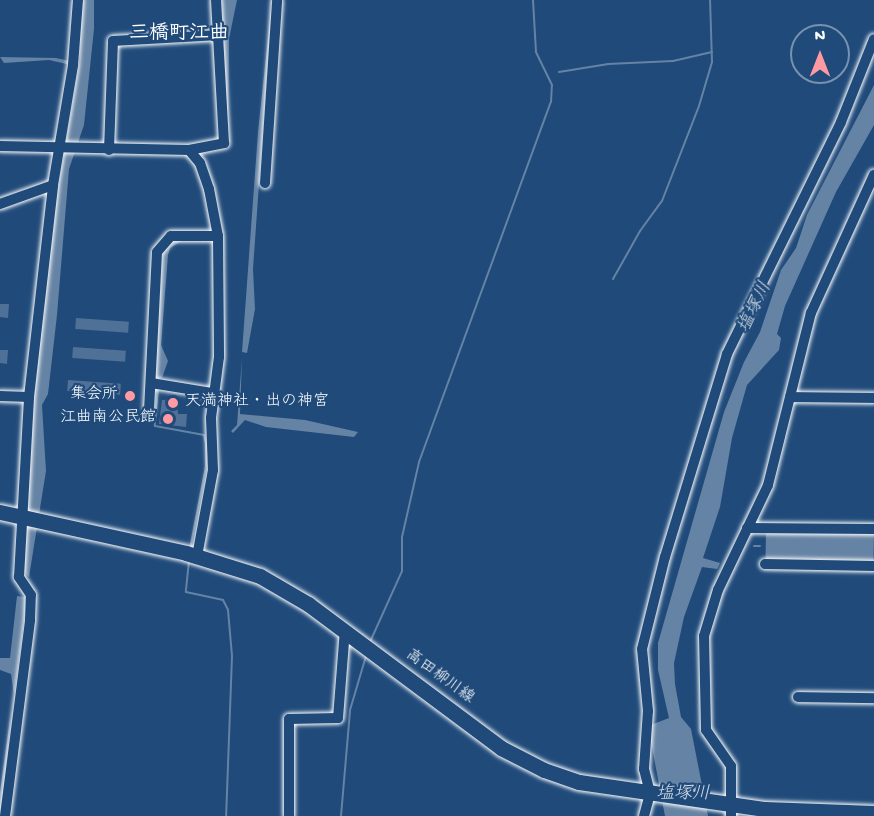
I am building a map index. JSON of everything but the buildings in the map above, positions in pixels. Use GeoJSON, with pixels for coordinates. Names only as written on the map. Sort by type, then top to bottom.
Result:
{"type":"FeatureCollection","features":[{"type":"Feature","properties":{"kind":"main road","name":"高田柳川線"},"geometry":{"type":"LineString","coordinates":[[0,512],[191,555],[270,580],[345,630],[520,760],[579,782],[729,807],[871,814]]}},
{"type":"Feature","properties":{"kind":"street"},"geometry":{"type":"LineString","coordinates":[[4,816],[30,620],[31,595],[19,577],[28,518],[29,397],[53,184],[76,42],[78,0]]}},
{"type":"Feature","properties":{"kind":"street"},"geometry":{"type":"LineString","coordinates":[[0,146],[79,151],[189,150],[224,143],[216,0]]}},
{"type":"Feature","properties":{"kind":"street"},"geometry":{"type":"LineString","coordinates":[[265,183],[277,0]]}},
{"type":"Feature","properties":{"kind":"street"},"geometry":{"type":"LineString","coordinates":[[109,150],[113,41],[219,35]]}},
{"type":"Feature","properties":{"kind":"street"},"geometry":{"type":"LineString","coordinates":[[644,816],[654,794],[644,769],[648,711],[642,649],[665,557],[727,354],[841,122],[874,39]]}},
{"type":"Feature","properties":{"kind":"street"},"geometry":{"type":"LineString","coordinates":[[189,150],[200,164],[209,189],[218,236],[219,357],[213,393],[213,470],[191,555]]}},
{"type":"Feature","properties":{"kind":"street"},"geometry":{"type":"LineString","coordinates":[[729,807],[730,766],[706,730],[702,656],[710,614],[768,485],[811,313],[874,175]]}},
{"type":"Feature","properties":{"kind":"street"},"geometry":{"type":"LineString","coordinates":[[0,204],[53,184]]}},
{"type":"Feature","properties":{"kind":"street"},"geometry":{"type":"LineString","coordinates":[[149,410],[156,384],[157,252],[171,236],[218,236]]}},
{"type":"Feature","properties":{"kind":"street"},"geometry":{"type":"LineString","coordinates":[[156,384],[213,393]]}},
{"type":"Feature","properties":{"kind":"street"},"geometry":{"type":"LineString","coordinates":[[0,396],[29,397]]}},
{"type":"Feature","properties":{"kind":"street"},"geometry":{"type":"LineString","coordinates":[[790,397],[874,398]]}},
{"type":"Feature","properties":{"kind":"street"},"geometry":{"type":"LineString","coordinates":[[747,528],[874,529]]}},
{"type":"Feature","properties":{"kind":"street"},"geometry":{"type":"LineString","coordinates":[[765,564],[874,566]]}},
{"type":"Feature","properties":{"kind":"street"},"geometry":{"type":"LineString","coordinates":[[289,816],[289,719],[338,718],[345,630]]}},
{"type":"Feature","properties":{"kind":"street"},"geometry":{"type":"LineString","coordinates":[[798,697],[874,698]]}},
{"type":"Feature","properties":{"kind":"water"},"geometry":{"type":"Polygon","coordinates":[[[81,0],[94,0],[94,29],[84,125],[69,169],[48,394],[42,405],[46,471],[29,577],[23,571],[29,448],[53,219],[80,60],[81,0]]]}},
{"type":"Feature","properties":{"kind":"water"},"geometry":{"type":"Polygon","coordinates":[[[222,0],[237,0],[229,39],[228,141],[222,0]]]}},
{"type":"Feature","properties":{"kind":"water"},"geometry":{"type":"Polygon","coordinates":[[[272,0],[253,269],[255,309],[247,353],[242,352],[258,132],[272,0]]]}},
{"type":"Feature","properties":{"kind":"water"},"geometry":{"type":"Polygon","coordinates":[[[0,57],[56,58],[70,61],[71,65],[49,60],[4,63],[0,57]]]}},
{"type":"Feature","properties":{"kind":"water","name":"塩塚川"},"geometry":{"type":"Polygon","coordinates":[[[874,85],[874,125],[836,192],[785,306],[777,334],[781,338],[779,350],[747,385],[732,438],[720,507],[703,558],[720,563],[717,569],[702,567],[684,617],[674,663],[675,684],[681,717],[691,729],[708,816],[665,816],[648,726],[669,718],[658,670],[658,643],[724,412],[744,362],[760,332],[781,270],[796,248],[807,215],[874,85]]]}},
{"type":"Feature","properties":{"kind":"water"},"geometry":{"type":"Polygon","coordinates":[[[170,239],[185,239],[170,248],[168,255],[161,345],[168,361],[162,378],[155,379],[163,248],[170,239]]]}},
{"type":"Feature","properties":{"kind":"water"},"geometry":{"type":"Polygon","coordinates":[[[242,358],[240,414],[305,420],[358,432],[354,437],[266,427],[245,420],[233,433],[231,431],[237,425],[242,358]]]}},
{"type":"Feature","properties":{"kind":"water"},"geometry":{"type":"Polygon","coordinates":[[[766,531],[874,533],[873,561],[766,559],[766,531]]]}},
{"type":"Feature","properties":{"kind":"water"},"geometry":{"type":"Polygon","coordinates":[[[17,596],[25,597],[26,605],[14,695],[11,674],[0,670],[0,658],[10,658],[17,596]]]}},
{"type":"Feature","properties":{"kind":"water"},"geometry":{"type":"Polygon","coordinates":[[[11,712],[6,770],[0,816],[0,792],[11,712]]]}},
{"type":"Feature","properties":{"kind":"waterway"},"geometry":{"type":"LineString","coordinates":[[370,642],[402,571],[402,537],[419,462],[551,102],[552,85],[536,52],[533,0]]}},
{"type":"Feature","properties":{"kind":"waterway"},"geometry":{"type":"LineString","coordinates":[[613,279],[640,231],[662,201],[699,106],[712,62],[710,0]]}},
{"type":"Feature","properties":{"kind":"waterway"},"geometry":{"type":"LineString","coordinates":[[559,72],[608,64],[673,61],[712,52]]}},
{"type":"Feature","properties":{"kind":"waterway"},"geometry":{"type":"LineString","coordinates":[[158,388],[155,426],[204,435],[206,444],[206,466],[190,549]]}},
{"type":"Feature","properties":{"kind":"waterway"},"geometry":{"type":"LineString","coordinates":[[754,546],[760,546]]}},
{"type":"Feature","properties":{"kind":"waterway"},"geometry":{"type":"LineString","coordinates":[[189,561],[186,592],[223,600],[228,610],[232,656],[226,816]]}},
{"type":"Feature","properties":{"kind":"waterway"},"geometry":{"type":"LineString","coordinates":[[341,816],[350,710],[366,656]]}},
{"type":"Feature","properties":{"kind":"place","name":"集会所"},"geometry":{"type":"Point","coordinates":[130,396]}},
{"type":"Feature","properties":{"kind":"place","name":"天満神社・出の神宮"},"geometry":{"type":"Point","coordinates":[173,403]}},
{"type":"Feature","properties":{"kind":"place","name":"江曲南公民館"},"geometry":{"type":"Point","coordinates":[168,419]}},
{"type":"Feature","properties":{"kind":"district","name":"三橋町江曲"},"geometry":{"type":"Point","coordinates":[179,34]}}]}
